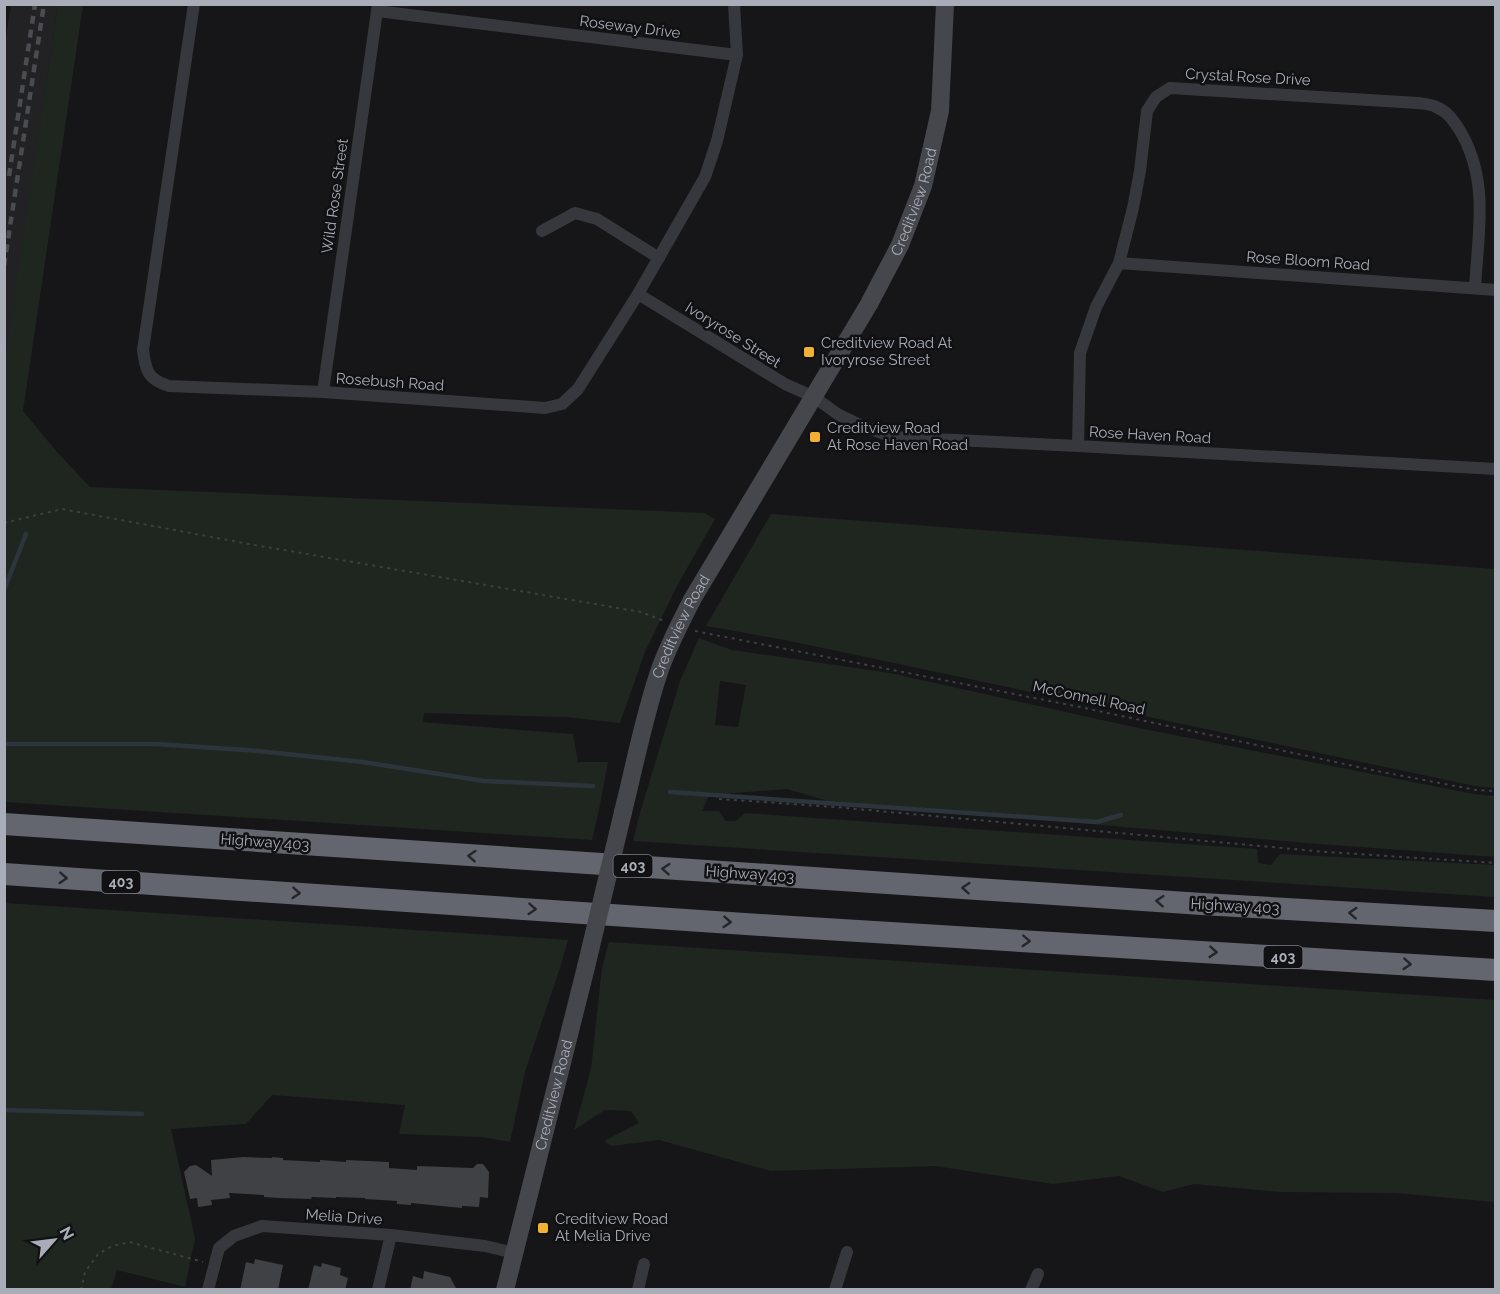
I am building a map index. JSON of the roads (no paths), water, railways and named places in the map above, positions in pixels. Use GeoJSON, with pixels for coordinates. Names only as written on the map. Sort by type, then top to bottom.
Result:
{"type":"FeatureCollection","features":[{"type":"Feature","properties":{"kind":"highway","name":"Highway 403"},"geometry":{"type":"LineString","coordinates":[[4,824],[1202,904],[1496,921]]}},
{"type":"Feature","properties":{"kind":"highway","name":"403"},"geometry":{"type":"LineString","coordinates":[[4,874],[776,926],[1496,970]]}},
{"type":"Feature","properties":{"kind":"main road","name":"Creditview Road"},"geometry":{"type":"LineString","coordinates":[[505,1290],[660,669],[693,598],[869,304],[900,245],[923,186],[940,111],[945,4]]}},
{"type":"Feature","properties":{"kind":"street","name":"Rosebush Road"},"geometry":{"type":"LineString","coordinates":[[194,4],[143,350],[145,367],[155,381],[169,386],[323,392],[545,408],[562,404],[578,389],[638,294],[705,177],[717,141],[737,55],[734,4]]}},
{"type":"Feature","properties":{"kind":"street","name":"Wild Rose Street"},"geometry":{"type":"LineString","coordinates":[[323,392],[377,8]]}},
{"type":"Feature","properties":{"kind":"street","name":"Roseway Drive"},"geometry":{"type":"LineString","coordinates":[[377,8],[737,55]]}},
{"type":"Feature","properties":{"kind":"street","name":"Crystal Rose Drive"},"geometry":{"type":"LineString","coordinates":[[1078,446],[1080,353],[1096,307],[1119,263],[1137,190],[1147,111],[1156,97],[1170,88],[1418,102],[1437,107],[1452,118],[1465,140],[1477,171],[1481,202],[1475,288]]}},
{"type":"Feature","properties":{"kind":"street"},"geometry":{"type":"LineString","coordinates":[[542,231],[575,213],[597,219],[659,258]]}},
{"type":"Feature","properties":{"kind":"street","name":"Rose Bloom Road"},"geometry":{"type":"LineString","coordinates":[[1119,263],[1496,290]]}},
{"type":"Feature","properties":{"kind":"street","name":"Ivoryrose Street"},"geometry":{"type":"LineString","coordinates":[[638,294],[785,384],[814,397]]}},
{"type":"Feature","properties":{"kind":"street","name":"Rose Haven Road"},"geometry":{"type":"LineString","coordinates":[[814,397],[839,415],[892,437],[1496,469]]}},
{"type":"Feature","properties":{"kind":"street","name":"Melia Drive"},"geometry":{"type":"LineString","coordinates":[[208,1290],[219,1248],[234,1236],[262,1226],[391,1235],[485,1246],[515,1253]]}},
{"type":"Feature","properties":{"kind":"street"},"geometry":{"type":"LineString","coordinates":[[378,1290],[391,1235]]}},
{"type":"Feature","properties":{"kind":"street"},"geometry":{"type":"LineString","coordinates":[[835,1290],[847,1252]]}},
{"type":"Feature","properties":{"kind":"street"},"geometry":{"type":"LineString","coordinates":[[638,1290],[644,1264]]}},
{"type":"Feature","properties":{"kind":"street"},"geometry":{"type":"LineString","coordinates":[[1031,1290],[1038,1275]]}},
{"type":"Feature","properties":{"kind":"waterway"},"geometry":{"type":"LineString","coordinates":[[4,590],[26,534]]}},
{"type":"Feature","properties":{"kind":"waterway"},"geometry":{"type":"LineString","coordinates":[[4,744],[156,744],[258,751],[363,762],[484,781],[593,786]]}},
{"type":"Feature","properties":{"kind":"waterway"},"geometry":{"type":"LineString","coordinates":[[670,792],[1097,822],[1121,815]]}},
{"type":"Feature","properties":{"kind":"waterway"},"geometry":{"type":"LineString","coordinates":[[4,1110],[142,1114]]}},
{"type":"Feature","properties":{"kind":"railway"},"geometry":{"type":"LineString","coordinates":[[9,176],[35,4]]}},
{"type":"Feature","properties":{"kind":"railway"},"geometry":{"type":"LineString","coordinates":[[4,266],[44,4]]}},
{"type":"Feature","properties":{"kind":"place","name":"Creditview Road At Ivoryrose Street"},"geometry":{"type":"Point","coordinates":[809,352]}},
{"type":"Feature","properties":{"kind":"place","name":"Creditview Road At Rose Haven Road"},"geometry":{"type":"Point","coordinates":[815,437]}},
{"type":"Feature","properties":{"kind":"place","name":"Creditview Road At Melia Drive"},"geometry":{"type":"Point","coordinates":[543,1228]}}]}
